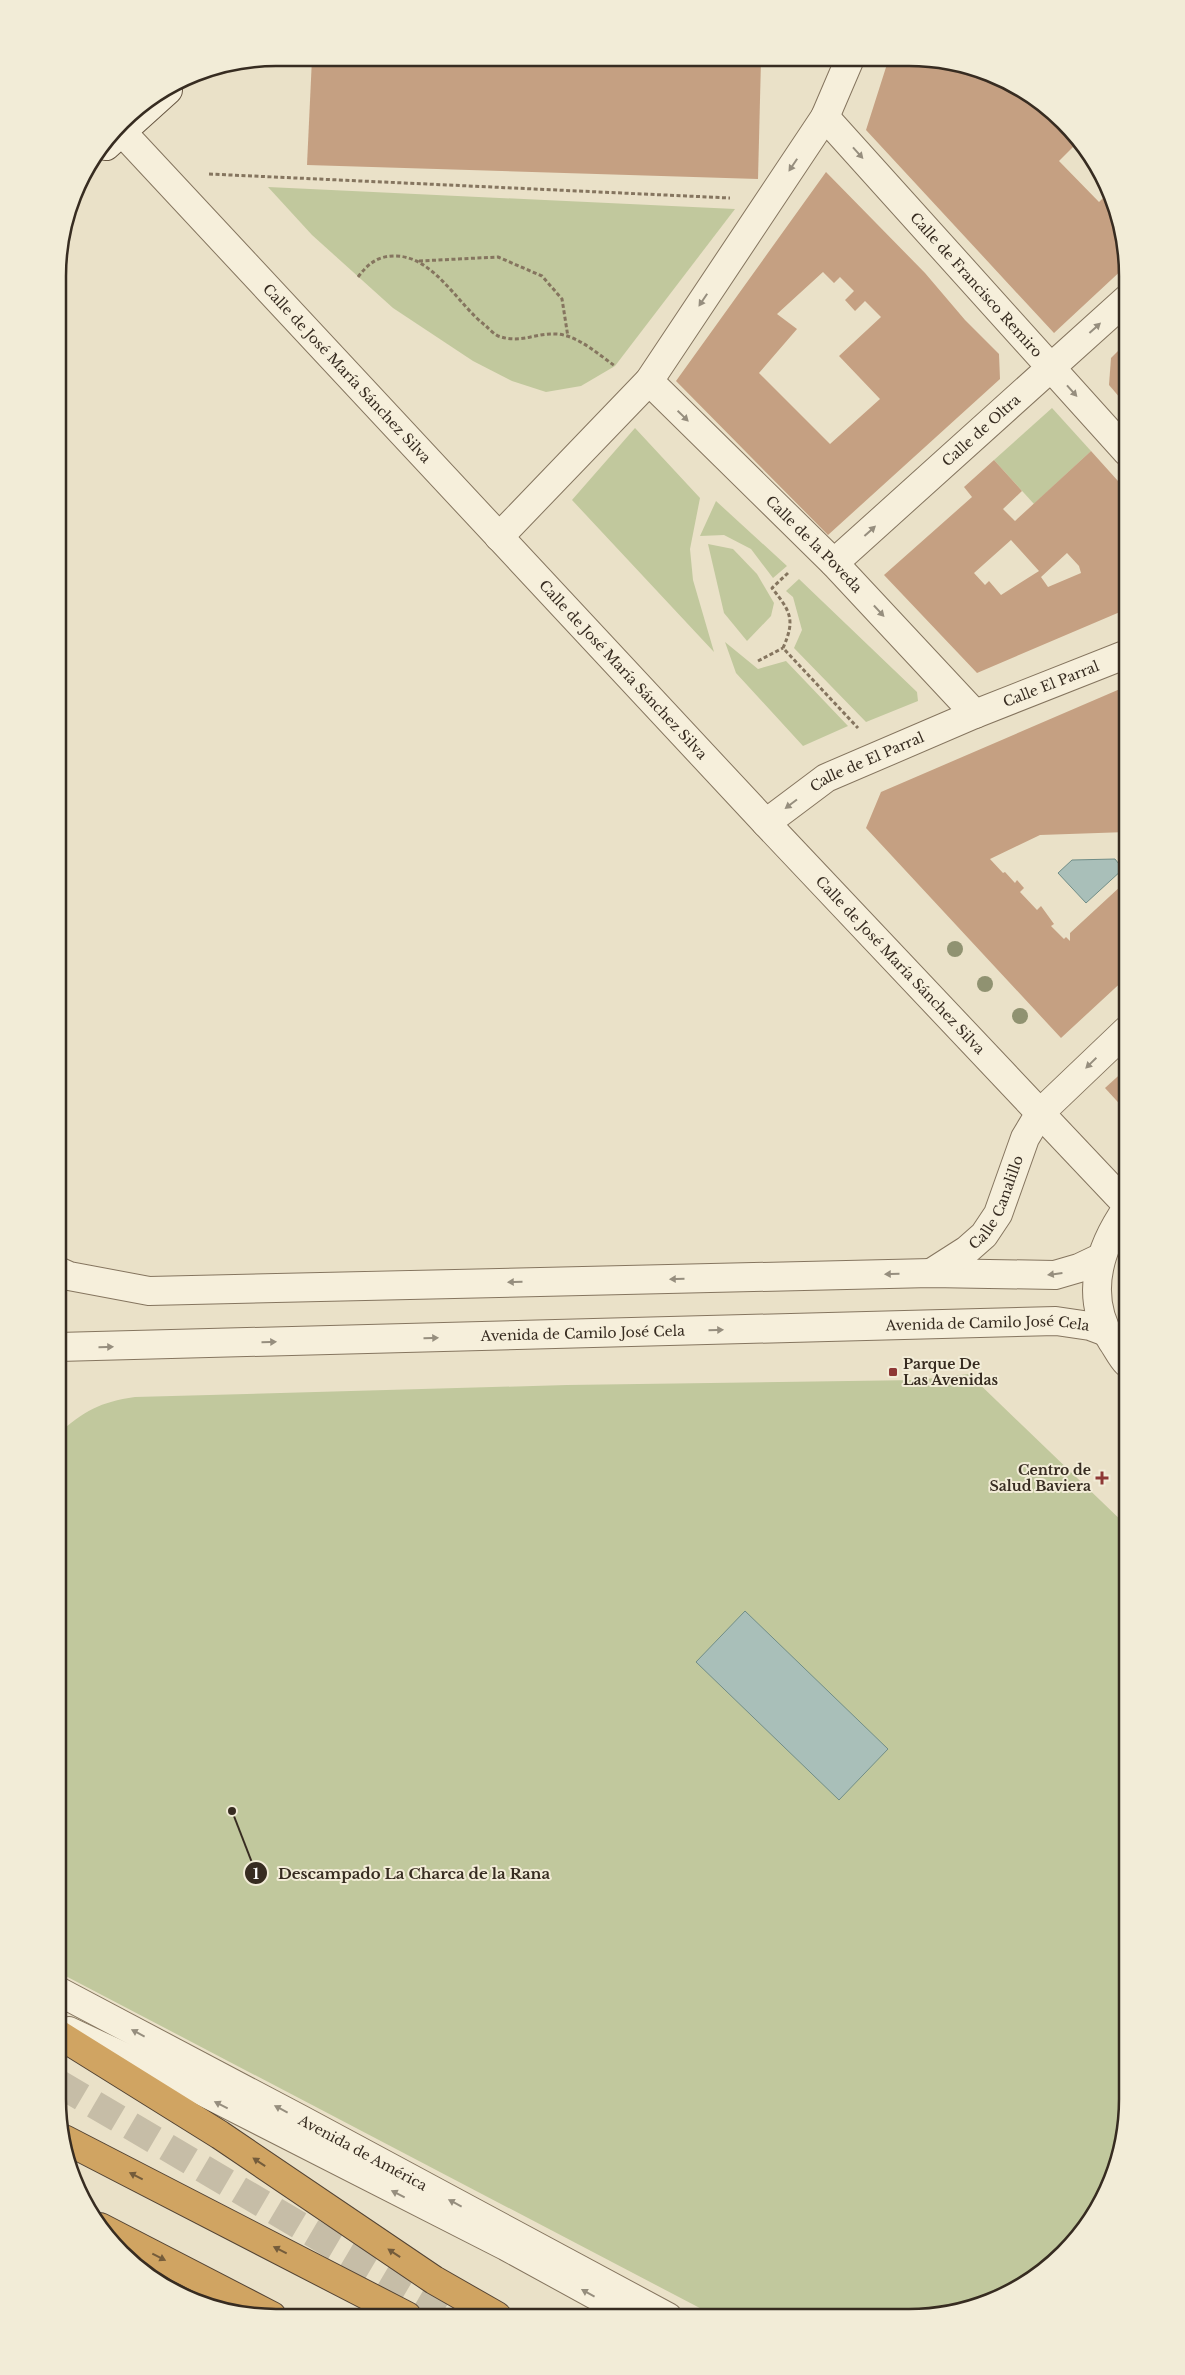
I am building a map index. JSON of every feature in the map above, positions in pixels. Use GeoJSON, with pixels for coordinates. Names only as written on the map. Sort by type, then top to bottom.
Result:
{"type":"FeatureCollection","features":[{"type":"Feature","properties":{"kind":"highway"},"geometry":{"type":"LineString","coordinates":[[66,2039],[220,2135],[434,2280],[485,2309]]}},
{"type":"Feature","properties":{"kind":"highway"},"geometry":{"type":"LineString","coordinates":[[71,2142],[393,2309]]}},
{"type":"Feature","properties":{"kind":"highway"},"geometry":{"type":"LineString","coordinates":[[116,2234],[256,2307]]}},
{"type":"Feature","properties":{"kind":"street"},"geometry":{"type":"LineString","coordinates":[[499,537],[649,381],[825,117],[847,66]]}},
{"type":"Feature","properties":{"kind":"street","name":"Calle de Francisco Remiro"},"geometry":{"type":"LineString","coordinates":[[825,117],[1119,442]]}},
{"type":"Feature","properties":{"kind":"street","name":"Calle de José María Sánchez Silva"},"geometry":{"type":"LineString","coordinates":[[116,141],[159,172],[1119,1198]]}},
{"type":"Feature","properties":{"kind":"street","name":"Calle de Oltra"},"geometry":{"type":"LineString","coordinates":[[834,563],[1119,307]]}},
{"type":"Feature","properties":{"kind":"street","name":"Calle de la Poveda"},"geometry":{"type":"LineString","coordinates":[[649,381],[834,563],[975,714]]}},
{"type":"Feature","properties":{"kind":"street","name":"Calle El Parral"},"geometry":{"type":"LineString","coordinates":[[975,714],[1119,657]]}},
{"type":"Feature","properties":{"kind":"street","name":"Calle de El Parral"},"geometry":{"type":"LineString","coordinates":[[766,823],[826,778],[975,714]]}},
{"type":"Feature","properties":{"kind":"street","name":"Calle Canalillo"},"geometry":{"type":"LineString","coordinates":[[931,1273],[967,1250],[984,1235],[998,1214],[1025,1138],[1040,1113],[1119,1038]]}},
{"type":"Feature","properties":{"kind":"street"},"geometry":{"type":"LineString","coordinates":[[1119,1220],[1108,1237],[1100,1258],[1096,1295],[1106,1332],[1119,1351]]}},
{"type":"Feature","properties":{"kind":"street"},"geometry":{"type":"LineString","coordinates":[[66,1274],[149,1291],[931,1273],[1055,1275],[1079,1268],[1100,1258]]}},
{"type":"Feature","properties":{"kind":"street","name":"Avenida de Camilo José Cela"},"geometry":{"type":"LineString","coordinates":[[66,1347],[1056,1321],[1090,1326],[1106,1332]]}},
{"type":"Feature","properties":{"kind":"street","name":"Avenida de América"},"geometry":{"type":"LineString","coordinates":[[66,1996],[300,2119],[653,2309]]}},
{"type":"Feature","properties":{"kind":"lane"},"geometry":{"type":"LineString","coordinates":[[66,2028],[142,2064],[505,2248],[616,2309]]}},
{"type":"Feature","properties":{"kind":"path"},"geometry":{"type":"LineString","coordinates":[[159,172],[770,200]]}},
{"type":"Feature","properties":{"kind":"path"},"geometry":{"type":"LineString","coordinates":[[358,277],[368,264],[382,256],[403,256],[419,261],[498,258],[542,276],[562,299],[568,338]]}},
{"type":"Feature","properties":{"kind":"path"},"geometry":{"type":"LineString","coordinates":[[419,261],[454,292],[473,316],[497,336],[526,339],[555,334],[585,344],[615,366]]}},
{"type":"Feature","properties":{"kind":"path"},"geometry":{"type":"LineString","coordinates":[[758,661],[783,648],[791,631],[788,608],[772,588],[788,573]]}},
{"type":"Feature","properties":{"kind":"path"},"geometry":{"type":"LineString","coordinates":[[783,648],[858,729],[833,740],[847,769]]}},
{"type":"Feature","properties":{"kind":"green space"},"geometry":{"type":"Polygon","coordinates":[[[268,187],[735,209],[615,366],[581,386],[546,392],[512,381],[473,361],[393,308],[312,235],[268,187]]]}},
{"type":"Feature","properties":{"kind":"green space"},"geometry":{"type":"Polygon","coordinates":[[[1052,408],[1091,451],[1034,504],[994,460],[1052,408]]]}},
{"type":"Feature","properties":{"kind":"green space"},"geometry":{"type":"Polygon","coordinates":[[[635,428],[700,498],[690,549],[693,580],[714,652],[572,500],[635,428]]]}},
{"type":"Feature","properties":{"kind":"green space"},"geometry":{"type":"Polygon","coordinates":[[[716,501],[787,566],[773,578],[751,549],[724,535],[700,536],[716,501]]]}},
{"type":"Feature","properties":{"kind":"green space"},"geometry":{"type":"Polygon","coordinates":[[[708,544],[733,549],[757,574],[774,603],[771,616],[747,641],[724,613],[708,544]]]}},
{"type":"Feature","properties":{"kind":"green space"},"geometry":{"type":"Polygon","coordinates":[[[799,579],[917,692],[918,701],[866,722],[794,648],[802,630],[793,597],[786,591],[799,579]]]}},
{"type":"Feature","properties":{"kind":"green space"},"geometry":{"type":"Polygon","coordinates":[[[725,642],[758,669],[786,661],[848,726],[803,746],[736,673],[725,642]]]}},
{"type":"Feature","properties":{"kind":"green space"},"geometry":{"type":"Polygon","coordinates":[[[969,1374],[1119,1518],[1119,2098],[1117,2126],[1108,2166],[1091,2204],[1067,2237],[1047,2257],[1014,2281],[976,2298],[936,2307],[908,2309],[702,2309],[66,1976],[66,1427],[76,1419],[102,1405],[135,1397],[567,1385],[918,1380],[969,1374]]]}},
{"type":"Feature","properties":{"kind":"water"},"geometry":{"type":"Polygon","coordinates":[[[1115,859],[1119,864],[1119,873],[1086,903],[1058,873],[1072,860],[1115,859]]]}},
{"type":"Feature","properties":{"kind":"water"},"geometry":{"type":"Polygon","coordinates":[[[745,1611],[888,1749],[839,1800],[696,1662],[745,1611]]]}},
{"type":"Feature","properties":{"kind":"building"},"geometry":{"type":"Polygon","coordinates":[[[312,66],[761,66],[758,179],[307,165],[312,66]]]}},
{"type":"Feature","properties":{"kind":"building"},"geometry":{"type":"Polygon","coordinates":[[[886,66],[936,68],[963,73],[989,82],[1014,94],[1047,118],[1067,138],[1073,147],[1059,161],[1099,202],[1104,197],[1115,236],[1119,273],[1054,333],[866,130],[886,66]]]}},
{"type":"Feature","properties":{"kind":"building"},"geometry":{"type":"Polygon","coordinates":[[[826,172],[925,273],[965,320],[999,354],[1000,379],[828,535],[676,381],[826,172]],[[823,272],[777,314],[797,329],[759,373],[830,444],[880,399],[839,356],[881,317],[865,301],[855,311],[845,300],[854,291],[840,277],[834,283],[823,272]]]}},
{"type":"Feature","properties":{"kind":"building"},"geometry":{"type":"Polygon","coordinates":[[[1119,350],[1119,397],[1109,385],[1111,358],[1119,350]]]}},
{"type":"Feature","properties":{"kind":"building"},"geometry":{"type":"Polygon","coordinates":[[[1091,451],[1119,482],[1119,612],[977,673],[884,575],[972,497],[964,487],[994,460],[1022,491],[1003,509],[1015,521],[1091,451]],[[1011,540],[974,573],[985,585],[989,581],[1001,595],[1039,571],[1011,540]],[[1067,553],[1041,577],[1048,587],[1081,573],[1079,566],[1067,553]]]}},
{"type":"Feature","properties":{"kind":"building"},"geometry":{"type":"Polygon","coordinates":[[[1119,689],[1119,832],[1040,835],[990,859],[1015,883],[1017,880],[1024,888],[1020,892],[1037,910],[1041,906],[1054,924],[1051,926],[1064,939],[1066,937],[1070,941],[1070,933],[1119,888],[1119,984],[1061,1038],[866,828],[881,792],[1119,689]]]}},
{"type":"Feature","properties":{"kind":"building"},"geometry":{"type":"Polygon","coordinates":[[[1119,1075],[1119,1103],[1105,1088],[1119,1075]]]}},
{"type":"Feature","properties":{"kind":"tunnel"},"geometry":{"type":"LineString","coordinates":[[66,2088],[441,2309]]}},
{"type":"Feature","properties":{"kind":"place","name":"Parque De Las Avenidas"},"geometry":{"type":"Point","coordinates":[893,1372]}},
{"type":"Feature","properties":{"kind":"place","name":"Centro de Salud Baviera"},"geometry":{"type":"Point","coordinates":[1102,1478]}},
{"type":"Feature","properties":{"kind":"place","name":"Descampado La Charca de la Rana"},"geometry":{"type":"Point","coordinates":[232,1811]}}]}
